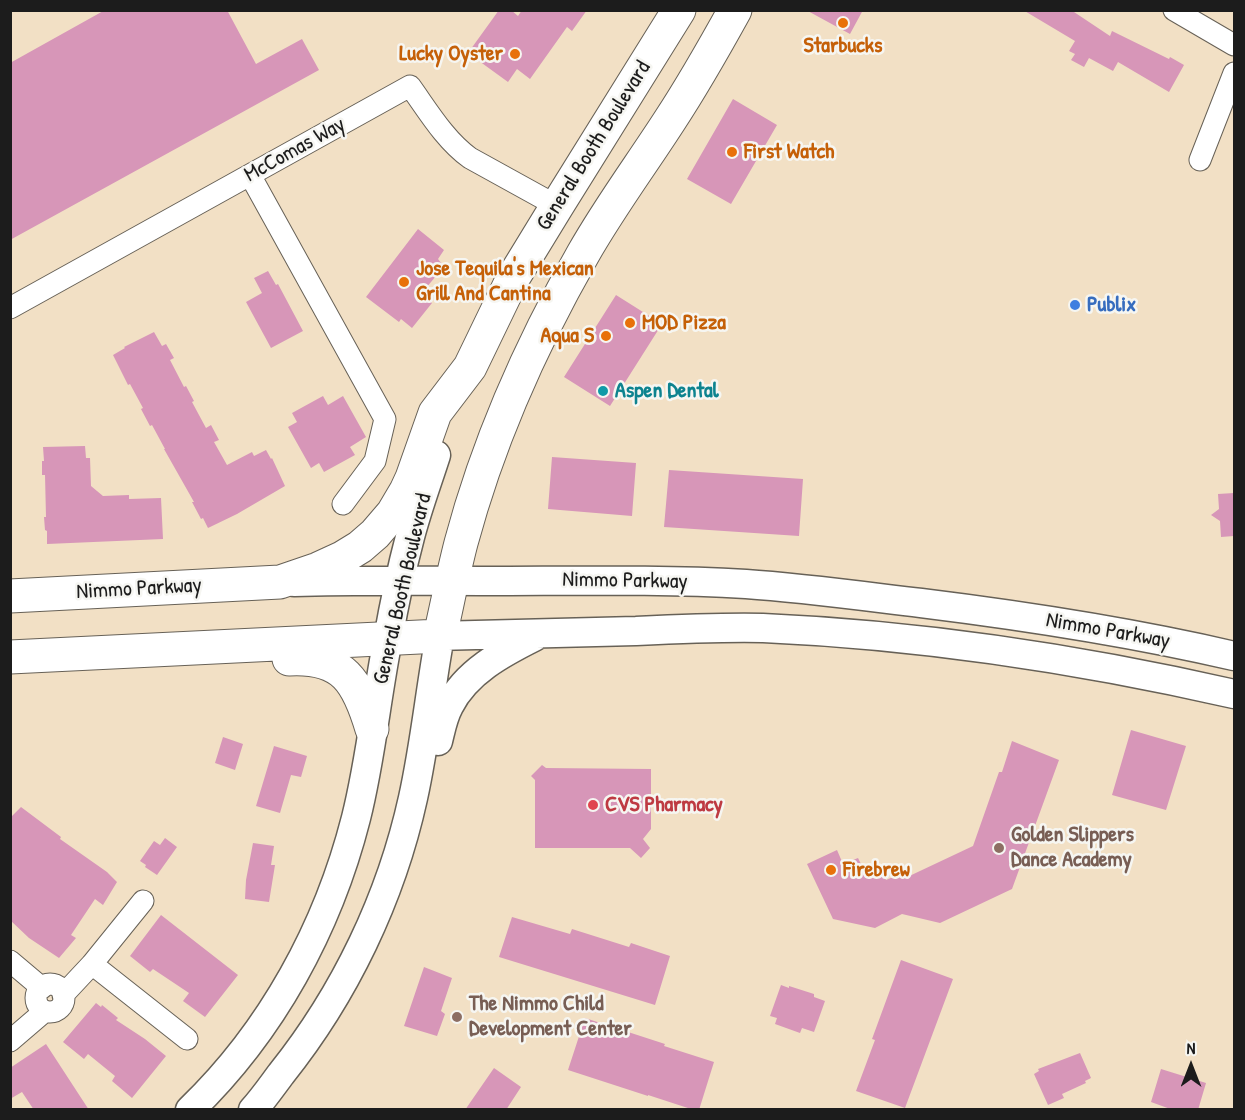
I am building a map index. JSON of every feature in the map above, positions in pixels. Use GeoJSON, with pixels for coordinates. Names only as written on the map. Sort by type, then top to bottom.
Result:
{"type":"FeatureCollection","features":[{"type":"Feature","properties":{"kind":"highway","name":"General Booth Boulevard"},"geometry":{"type":"LineString","coordinates":[[470,367],[513,278],[679,10]]}},
{"type":"Feature","properties":{"kind":"highway"},"geometry":{"type":"LineString","coordinates":[[699,10],[696,31],[715,46]]}},
{"type":"Feature","properties":{"kind":"highway","name":"General Booth Boulevard"},"geometry":{"type":"LineString","coordinates":[[440,636],[465,529],[488,459],[510,401],[540,336],[584,252],[676,111],[735,10]]}},
{"type":"Feature","properties":{"kind":"highway"},"geometry":{"type":"LineString","coordinates":[[280,582],[342,558],[375,534],[393,513],[406,491],[435,413],[470,367]]}},
{"type":"Feature","properties":{"kind":"highway","name":"Nimmo Parkway"},"geometry":{"type":"LineString","coordinates":[[10,596],[280,582]]}},
{"type":"Feature","properties":{"kind":"highway","name":"Nimmo Parkway"},"geometry":{"type":"LineString","coordinates":[[10,657],[440,636]]}},
{"type":"Feature","properties":{"kind":"highway"},"geometry":{"type":"LineString","coordinates":[[60,655],[143,665],[299,658],[316,660],[331,664],[345,674],[355,686],[364,703],[372,729]]}},
{"type":"Feature","properties":{"kind":"main road","name":"General Booth Boulevard"},"geometry":{"type":"LineString","coordinates":[[190,1110],[232,1064],[277,1004],[323,916],[343,862],[362,793],[388,639],[407,549],[448,422],[470,367]]}},
{"type":"Feature","properties":{"kind":"main road","name":"Nimmo Parkway"},"geometry":{"type":"LineString","coordinates":[[280,582],[582,580],[691,582],[810,590],[1082,625],[1234,656]]}},
{"type":"Feature","properties":{"kind":"main road","name":"Nimmo Parkway"},"geometry":{"type":"LineString","coordinates":[[440,636],[703,628],[762,628],[848,634],[988,648],[1185,682],[1234,694]]}},
{"type":"Feature","properties":{"kind":"main road"},"geometry":{"type":"LineString","coordinates":[[378,909],[405,877],[421,827],[442,724],[448,706],[458,691],[480,669],[509,649],[540,633]]}},
{"type":"Feature","properties":{"kind":"main road","name":"General Booth Boulevard"},"geometry":{"type":"LineString","coordinates":[[253,1110],[315,1030],[349,971],[378,909],[394,868],[413,797],[440,636]]}},
{"type":"Feature","properties":{"kind":"street"},"geometry":{"type":"LineString","coordinates":[[1174,10],[1234,45]]}},
{"type":"Feature","properties":{"kind":"street"},"geometry":{"type":"LineString","coordinates":[[1200,160],[1234,73]]}},
{"type":"Feature","properties":{"kind":"street","name":"McComas Way"},"geometry":{"type":"LineString","coordinates":[[10,308],[410,86],[432,118],[461,151],[557,206]]}},
{"type":"Feature","properties":{"kind":"street"},"geometry":{"type":"LineString","coordinates":[[249,175],[385,420],[375,460],[343,504]]}},
{"type":"Feature","properties":{"kind":"street"},"geometry":{"type":"LineString","coordinates":[[63,995],[92,964],[143,901]]}},
{"type":"Feature","properties":{"kind":"street"},"geometry":{"type":"LineString","coordinates":[[10,961],[42,987]]}},
{"type":"Feature","properties":{"kind":"street"},"geometry":{"type":"LineString","coordinates":[[92,964],[187,1039]]}},
{"type":"Feature","properties":{"kind":"street"},"geometry":{"type":"LineString","coordinates":[[50,985],[58,987],[63,995],[61,1007],[54,1011],[45,1011],[37,1002],[37,994],[42,987],[50,985]]}},
{"type":"Feature","properties":{"kind":"street"},"geometry":{"type":"LineString","coordinates":[[10,1041],[45,1011]]}},
{"type":"Feature","properties":{"kind":"building"},"geometry":{"type":"Polygon","coordinates":[[[105,10],[227,10],[256,64],[302,39],[319,70],[10,240],[10,63],[105,10]]]}},
{"type":"Feature","properties":{"kind":"building"},"geometry":{"type":"Polygon","coordinates":[[[499,10],[511,10],[518,16],[522,10],[587,10],[572,31],[567,27],[530,79],[517,69],[508,82],[468,53],[499,10]]]}},
{"type":"Feature","properties":{"kind":"building","name":"Starbucks"},"geometry":{"type":"Polygon","coordinates":[[[806,10],[863,10],[850,34],[806,10]]]}},
{"type":"Feature","properties":{"kind":"building"},"geometry":{"type":"Polygon","coordinates":[[[1023,10],[1071,10],[1110,36],[1112,31],[1184,65],[1169,92],[1118,62],[1113,71],[1089,58],[1084,67],[1071,60],[1075,54],[1069,51],[1075,41],[1023,10]]]}},
{"type":"Feature","properties":{"kind":"building","name":"First Watch"},"geometry":{"type":"Polygon","coordinates":[[[733,99],[777,125],[731,204],[687,179],[733,99]]]}},
{"type":"Feature","properties":{"kind":"building","name":"Jose Tequila's Mexican Grill And Cantina"},"geometry":{"type":"Polygon","coordinates":[[[418,229],[444,250],[438,259],[442,264],[441,270],[421,294],[432,303],[412,328],[401,319],[399,322],[366,297],[418,229]]]}},
{"type":"Feature","properties":{"kind":"building"},"geometry":{"type":"Polygon","coordinates":[[[268,271],[276,285],[278,284],[303,331],[271,348],[246,302],[262,293],[254,278],[268,271]]]}},
{"type":"Feature","properties":{"kind":"building"},"geometry":{"type":"Polygon","coordinates":[[[616,295],[662,324],[610,406],[564,377],[616,295]]]}},
{"type":"Feature","properties":{"kind":"building"},"geometry":{"type":"Polygon","coordinates":[[[154,332],[162,346],[166,344],[174,358],[170,360],[194,401],[192,402],[206,428],[211,425],[219,440],[214,442],[227,465],[252,452],[254,456],[266,450],[285,486],[208,528],[203,518],[201,519],[192,502],[194,502],[152,425],[150,426],[141,409],[143,408],[113,355],[154,332]]]}},
{"type":"Feature","properties":{"kind":"building"},"geometry":{"type":"Polygon","coordinates":[[[323,396],[328,405],[343,396],[366,437],[350,447],[355,455],[324,472],[319,463],[311,468],[288,427],[297,422],[292,413],[323,396]]]}},
{"type":"Feature","properties":{"kind":"building"},"geometry":{"type":"Polygon","coordinates":[[[85,446],[86,458],[90,458],[91,486],[103,496],[129,495],[129,499],[161,498],[163,539],[47,544],[44,517],[46,517],[45,475],[42,475],[43,447],[85,446]]]}},
{"type":"Feature","properties":{"kind":"building"},"geometry":{"type":"Polygon","coordinates":[[[552,457],[636,463],[632,516],[548,509],[552,457]]]}},
{"type":"Feature","properties":{"kind":"building"},"geometry":{"type":"Polygon","coordinates":[[[669,470],[803,479],[799,536],[664,527],[669,470]]]}},
{"type":"Feature","properties":{"kind":"building"},"geometry":{"type":"Polygon","coordinates":[[[1234,493],[1234,536],[1221,537],[1220,521],[1211,515],[1219,509],[1218,494],[1234,493]]]}},
{"type":"Feature","properties":{"kind":"building"},"geometry":{"type":"Polygon","coordinates":[[[1131,730],[1186,746],[1166,810],[1112,795],[1131,730]]]}},
{"type":"Feature","properties":{"kind":"building"},"geometry":{"type":"Polygon","coordinates":[[[223,737],[243,744],[235,770],[215,763],[223,737]]]}},
{"type":"Feature","properties":{"kind":"building"},"geometry":{"type":"Polygon","coordinates":[[[1012,741],[1059,760],[1012,889],[940,923],[902,914],[875,928],[833,919],[807,864],[837,850],[843,864],[858,858],[865,872],[879,866],[886,880],[900,874],[903,879],[973,846],[1012,741]]]}},
{"type":"Feature","properties":{"kind":"building"},"geometry":{"type":"Polygon","coordinates":[[[274,746],[307,756],[301,777],[291,775],[280,813],[256,806],[274,746]]]}},
{"type":"Feature","properties":{"kind":"building","name":"CVS Pharmacy"},"geometry":{"type":"Polygon","coordinates":[[[542,765],[546,768],[651,769],[651,829],[643,839],[650,848],[641,858],[630,848],[535,848],[535,780],[531,776],[542,765]]]}},
{"type":"Feature","properties":{"kind":"building"},"geometry":{"type":"Polygon","coordinates":[[[21,807],[117,882],[103,905],[95,899],[71,935],[76,938],[59,958],[29,938],[10,920],[10,818],[21,807]]]}},
{"type":"Feature","properties":{"kind":"building"},"geometry":{"type":"Polygon","coordinates":[[[165,838],[177,847],[157,875],[140,861],[154,841],[160,845],[165,838]]]}},
{"type":"Feature","properties":{"kind":"building"},"geometry":{"type":"Polygon","coordinates":[[[253,843],[274,846],[271,865],[275,865],[269,902],[245,899],[253,843]]]}},
{"type":"Feature","properties":{"kind":"building"},"geometry":{"type":"Polygon","coordinates":[[[161,915],[238,975],[205,1017],[183,1001],[189,993],[153,969],[150,972],[130,956],[161,915]]]}},
{"type":"Feature","properties":{"kind":"building"},"geometry":{"type":"Polygon","coordinates":[[[512,917],[570,934],[572,929],[629,947],[631,943],[670,956],[655,1005],[499,957],[512,917]]]}},
{"type":"Feature","properties":{"kind":"building"},"geometry":{"type":"Polygon","coordinates":[[[901,960],[953,979],[905,1108],[856,1091],[901,960]]]}},
{"type":"Feature","properties":{"kind":"building"},"geometry":{"type":"Polygon","coordinates":[[[424,967],[452,978],[441,1011],[445,1014],[437,1036],[404,1026],[424,967]]]}},
{"type":"Feature","properties":{"kind":"building"},"geometry":{"type":"Polygon","coordinates":[[[781,985],[814,994],[814,997],[825,1001],[814,1032],[802,1028],[800,1033],[775,1024],[777,1018],[770,1016],[781,985]]]}},
{"type":"Feature","properties":{"kind":"building"},"geometry":{"type":"Polygon","coordinates":[[[96,1003],[101,1007],[102,1005],[118,1018],[116,1020],[166,1056],[132,1098],[112,1081],[115,1076],[88,1054],[84,1059],[63,1042],[96,1003]]]}},
{"type":"Feature","properties":{"kind":"building"},"geometry":{"type":"Polygon","coordinates":[[[585,1018],[714,1062],[699,1110],[568,1070],[585,1018]]]}},
{"type":"Feature","properties":{"kind":"building"},"geometry":{"type":"Polygon","coordinates":[[[46,1044],[89,1110],[34,1110],[22,1092],[10,1099],[10,1068],[46,1044]]]}},
{"type":"Feature","properties":{"kind":"building"},"geometry":{"type":"Polygon","coordinates":[[[1080,1053],[1091,1078],[1085,1081],[1086,1083],[1062,1094],[1064,1098],[1048,1105],[1034,1074],[1039,1071],[1038,1069],[1080,1053]]]}},
{"type":"Feature","properties":{"kind":"building"},"geometry":{"type":"Polygon","coordinates":[[[494,1068],[521,1087],[506,1110],[465,1110],[494,1068]]]}},
{"type":"Feature","properties":{"kind":"building"},"geometry":{"type":"Polygon","coordinates":[[[1161,1069],[1206,1083],[1198,1110],[1173,1110],[1151,1102],[1161,1069]]]}},
{"type":"Feature","properties":{"kind":"place","name":"Starbucks"},"geometry":{"type":"Point","coordinates":[843,23]}},
{"type":"Feature","properties":{"kind":"place","name":"Lucky Oyster"},"geometry":{"type":"Point","coordinates":[515,54]}},
{"type":"Feature","properties":{"kind":"place","name":"First Watch"},"geometry":{"type":"Point","coordinates":[732,152]}},
{"type":"Feature","properties":{"kind":"place","name":"Jose Tequila's Mexican Grill And Cantina"},"geometry":{"type":"Point","coordinates":[404,282]}},
{"type":"Feature","properties":{"kind":"place","name":"Publix"},"geometry":{"type":"Point","coordinates":[1075,305]}},
{"type":"Feature","properties":{"kind":"place","name":"MOD Pizza"},"geometry":{"type":"Point","coordinates":[630,323]}},
{"type":"Feature","properties":{"kind":"place","name":"Aqua S"},"geometry":{"type":"Point","coordinates":[606,336]}},
{"type":"Feature","properties":{"kind":"place","name":"Aspen Dental"},"geometry":{"type":"Point","coordinates":[603,391]}},
{"type":"Feature","properties":{"kind":"place","name":"CVS Pharmacy"},"geometry":{"type":"Point","coordinates":[593,805]}},
{"type":"Feature","properties":{"kind":"place","name":"Golden Slippers Dance Academy"},"geometry":{"type":"Point","coordinates":[999,848]}},
{"type":"Feature","properties":{"kind":"place","name":"Firebrew"},"geometry":{"type":"Point","coordinates":[831,870]}},
{"type":"Feature","properties":{"kind":"place","name":"The Nimmo Child Development Center"},"geometry":{"type":"Point","coordinates":[457,1017]}}]}
